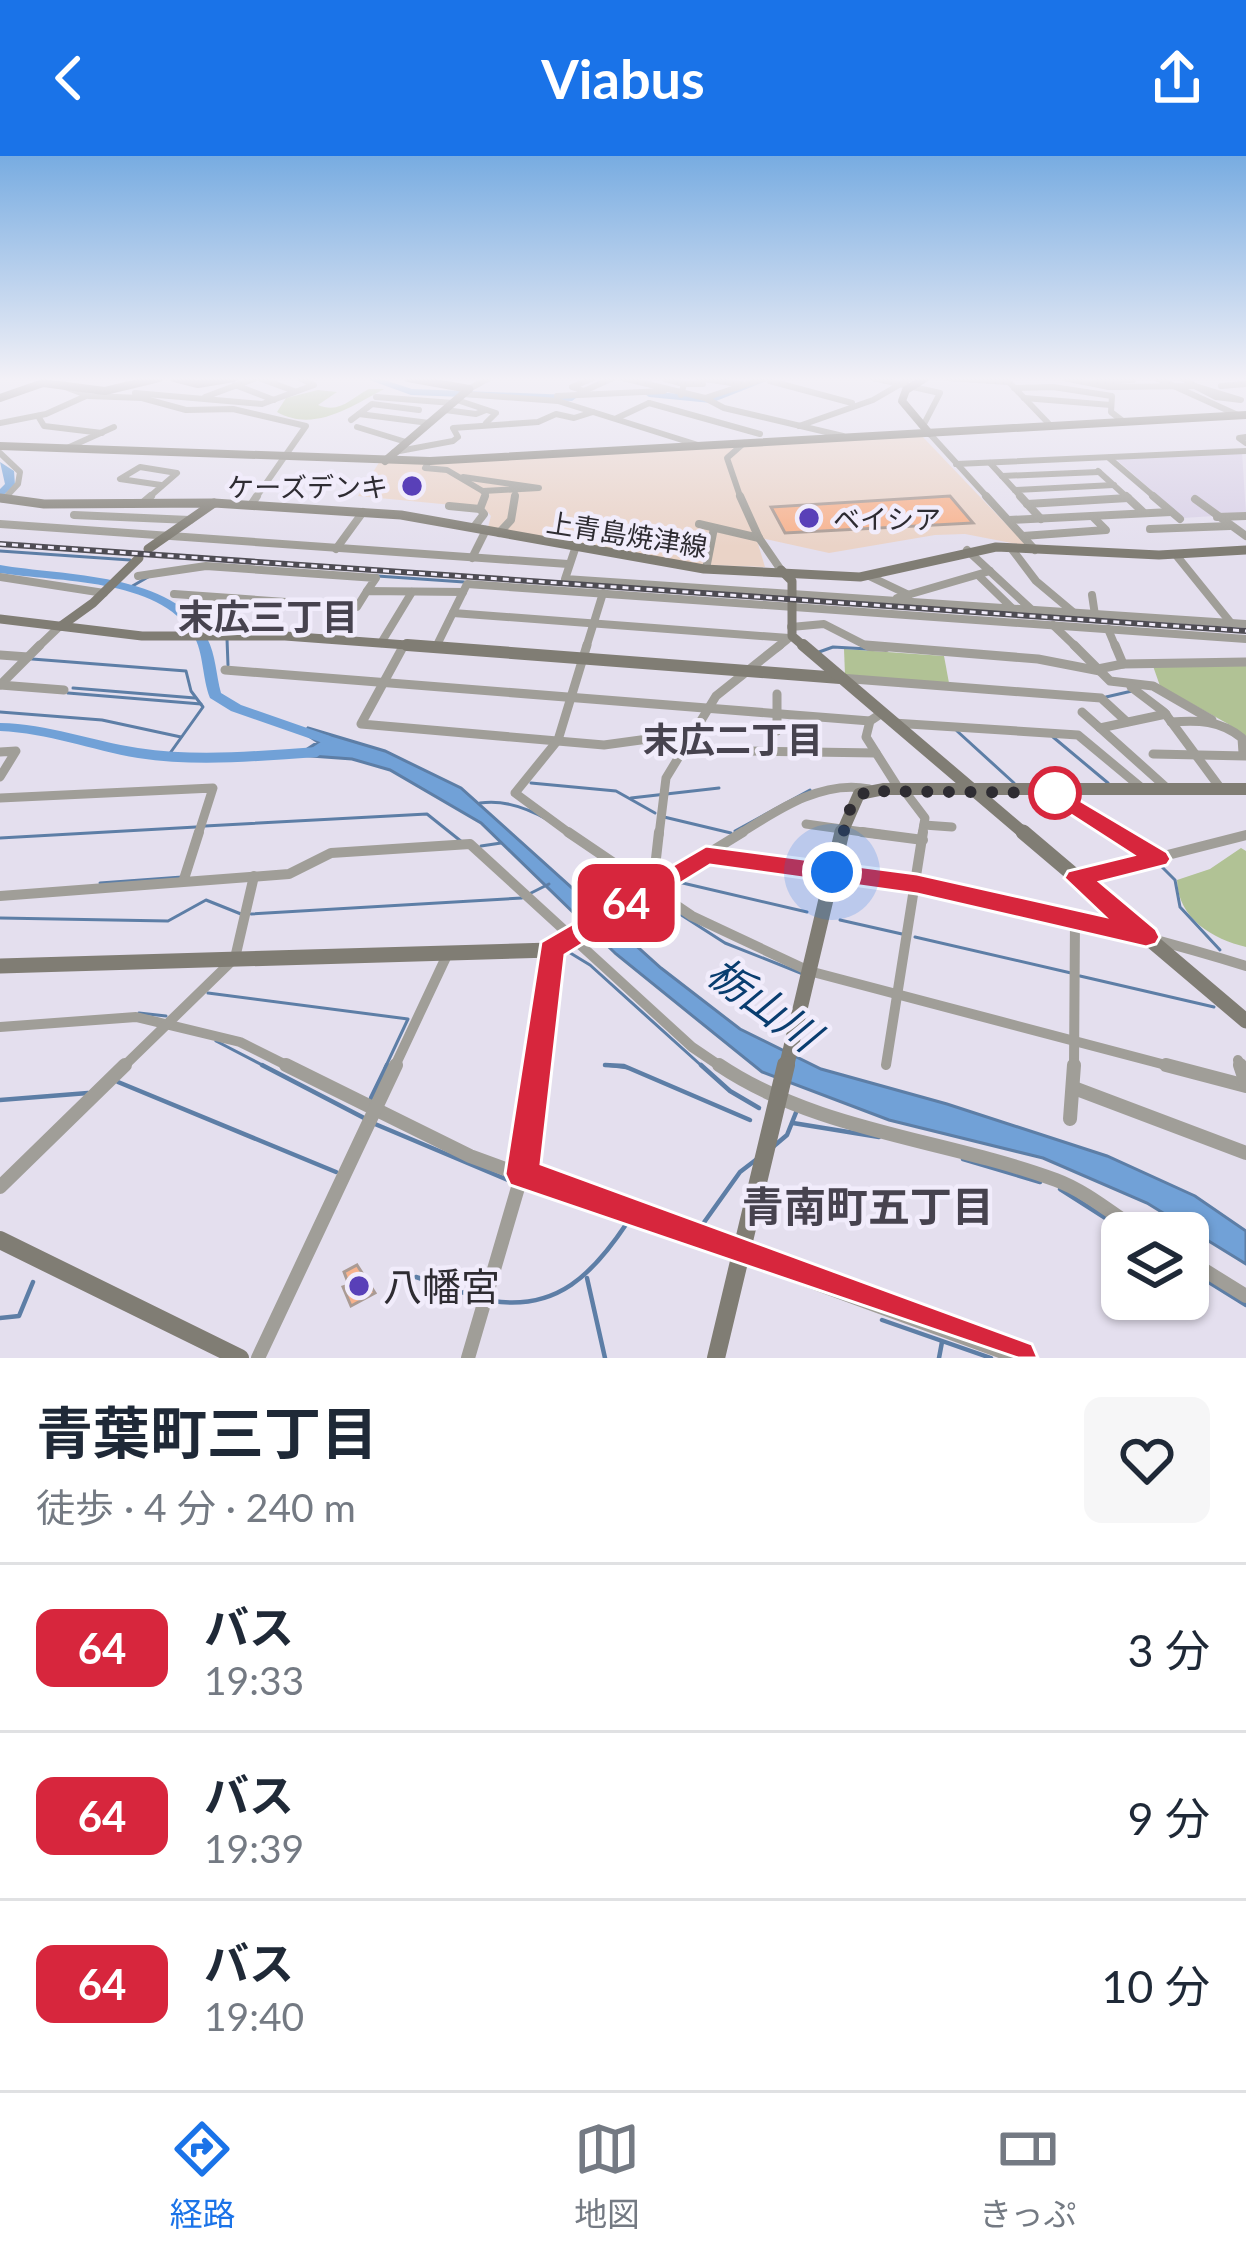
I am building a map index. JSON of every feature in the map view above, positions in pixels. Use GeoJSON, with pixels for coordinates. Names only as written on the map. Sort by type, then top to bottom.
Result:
{"type":"FeatureCollection","features":[{"type":"Feature","properties":{"kind":"street"},"geometry":{"type":"LineString","coordinates":[[65,449],[99,434]]}},
{"type":"Feature","properties":{"kind":"street"},"geometry":{"type":"LineString","coordinates":[[251,505],[299,434]]}},
{"type":"Feature","properties":{"kind":"street"},"geometry":{"type":"LineString","coordinates":[[384,434],[406,442]]}},
{"type":"Feature","properties":{"kind":"street"},"geometry":{"type":"LineString","coordinates":[[386,461],[416,434]]}},
{"type":"Feature","properties":{"kind":"street"},"geometry":{"type":"LineString","coordinates":[[394,452],[453,441],[456,434]]}},
{"type":"Feature","properties":{"kind":"street"},"geometry":{"type":"LineString","coordinates":[[665,434],[700,446]]}},
{"type":"Feature","properties":{"kind":"street"},"geometry":{"type":"LineString","coordinates":[[651,887],[666,778],[709,704],[791,634],[792,581],[759,538],[726,466],[727,458],[760,434]]}},
{"type":"Feature","properties":{"kind":"street"},"geometry":{"type":"LineString","coordinates":[[832,434],[848,438]]}},
{"type":"Feature","properties":{"kind":"street"},"geometry":{"type":"LineString","coordinates":[[0,450],[429,461],[882,434]]}},
{"type":"Feature","properties":{"kind":"street"},"geometry":{"type":"LineString","coordinates":[[930,434],[1036,550]]}},
{"type":"Feature","properties":{"kind":"street"},"geometry":{"type":"LineString","coordinates":[[956,464],[1109,458],[1246,444]]}},
{"type":"Feature","properties":{"kind":"street"},"geometry":{"type":"LineString","coordinates":[[0,450],[20,472],[18,484],[2,498]]}},
{"type":"Feature","properties":{"kind":"street"},"geometry":{"type":"LineString","coordinates":[[1109,458],[1180,520]]}},
{"type":"Feature","properties":{"kind":"street"},"geometry":{"type":"LineString","coordinates":[[1085,459],[1145,514]]}},
{"type":"Feature","properties":{"kind":"street"},"geometry":{"type":"LineString","coordinates":[[429,461],[425,468],[464,478],[539,488],[483,491],[464,478]]}},
{"type":"Feature","properties":{"kind":"street"},"geometry":{"type":"LineString","coordinates":[[990,463],[1041,519]]}},
{"type":"Feature","properties":{"kind":"street"},"geometry":{"type":"LineString","coordinates":[[144,502],[177,473],[140,467],[120,479],[161,485]]}},
{"type":"Feature","properties":{"kind":"street"},"geometry":{"type":"LineString","coordinates":[[1002,476],[1099,472]]}},
{"type":"Feature","properties":{"kind":"street"},"geometry":{"type":"LineString","coordinates":[[1015,490],[1114,485]]}},
{"type":"Feature","properties":{"kind":"street"},"geometry":{"type":"LineString","coordinates":[[480,509],[483,491]]}},
{"type":"Feature","properties":{"kind":"street"},"geometry":{"type":"LineString","coordinates":[[499,533],[511,520],[515,494]]}},
{"type":"Feature","properties":{"kind":"street","name":"上青島焼津線"},"geometry":{"type":"LineString","coordinates":[[2,498],[44,504],[214,503],[363,512],[708,569],[869,576],[967,550],[1175,555],[1245,551]]}},
{"type":"Feature","properties":{"kind":"street"},"geometry":{"type":"LineString","coordinates":[[1027,504],[1128,498]]}},
{"type":"Feature","properties":{"kind":"street"},"geometry":{"type":"LineString","coordinates":[[1196,499],[1246,536]]}},
{"type":"Feature","properties":{"kind":"street"},"geometry":{"type":"LineString","coordinates":[[148,549],[214,503]]}},
{"type":"Feature","properties":{"kind":"street"},"geometry":{"type":"LineString","coordinates":[[449,506],[480,509],[484,514],[473,527]]}},
{"type":"Feature","properties":{"kind":"street"},"geometry":{"type":"LineString","coordinates":[[336,549],[363,512]]}},
{"type":"Feature","properties":{"kind":"street"},"geometry":{"type":"LineString","coordinates":[[1009,520],[1172,512]]}},
{"type":"Feature","properties":{"kind":"street"},"geometry":{"type":"LineString","coordinates":[[74,515],[190,520]]}},
{"type":"Feature","properties":{"kind":"street"},"geometry":{"type":"LineString","coordinates":[[1023,536],[1106,530],[1092,516]]}},
{"type":"Feature","properties":{"kind":"street"},"geometry":{"type":"LineString","coordinates":[[1217,517],[1246,516]]}},
{"type":"Feature","properties":{"kind":"street"},"geometry":{"type":"LineString","coordinates":[[0,524],[568,564]]}},
{"type":"Feature","properties":{"kind":"street"},"geometry":{"type":"LineString","coordinates":[[699,524],[759,538]]}},
{"type":"Feature","properties":{"kind":"street"},"geometry":{"type":"LineString","coordinates":[[1150,529],[1230,526]]}},
{"type":"Feature","properties":{"kind":"street"},"geometry":{"type":"LineString","coordinates":[[699,587],[708,569],[714,528]]}},
{"type":"Feature","properties":{"kind":"street"},"geometry":{"type":"LineString","coordinates":[[472,558],[486,530]]}},
{"type":"Feature","properties":{"kind":"street"},"geometry":{"type":"LineString","coordinates":[[1011,548],[1036,581],[1075,614]]}},
{"type":"Feature","properties":{"kind":"street"},"geometry":{"type":"LineString","coordinates":[[575,550],[565,579],[699,587],[1053,626],[1246,640]]}},
{"type":"Feature","properties":{"kind":"street"},"geometry":{"type":"LineString","coordinates":[[967,550],[1033,611]]}},
{"type":"Feature","properties":{"kind":"street"},"geometry":{"type":"LineString","coordinates":[[1175,555],[1231,623]]}},
{"type":"Feature","properties":{"kind":"street"},"geometry":{"type":"LineString","coordinates":[[64,690],[0,685],[139,558]]}},
{"type":"Feature","properties":{"kind":"street"},"geometry":{"type":"LineString","coordinates":[[138,576],[206,566],[376,578],[358,607],[174,594]]}},
{"type":"Feature","properties":{"kind":"street"},"geometry":{"type":"LineString","coordinates":[[886,601],[990,571]]}},
{"type":"Feature","properties":{"kind":"street"},"geometry":{"type":"LineString","coordinates":[[869,576],[909,595]]}},
{"type":"Feature","properties":{"kind":"street"},"geometry":{"type":"LineString","coordinates":[[979,576],[1012,610]]}},
{"type":"Feature","properties":{"kind":"street"},"geometry":{"type":"LineString","coordinates":[[0,577],[104,592]]}},
{"type":"Feature","properties":{"kind":"street"},"geometry":{"type":"LineString","coordinates":[[436,647],[467,584],[886,601],[1246,624]]}},
{"type":"Feature","properties":{"kind":"street"},"geometry":{"type":"LineString","coordinates":[[933,589],[957,606]]}},
{"type":"Feature","properties":{"kind":"street"},"geometry":{"type":"LineString","coordinates":[[368,592],[463,592]]}},
{"type":"Feature","properties":{"kind":"street"},"geometry":{"type":"LineString","coordinates":[[381,643],[412,592]]}},
{"type":"Feature","properties":{"kind":"street"},"geometry":{"type":"LineString","coordinates":[[603,593],[558,740],[515,793],[728,939],[808,977],[1244,1076]]}},
{"type":"Feature","properties":{"kind":"street"},"geometry":{"type":"LineString","coordinates":[[1092,595],[1095,615]]}},
{"type":"Feature","properties":{"kind":"street"},"geometry":{"type":"LineString","coordinates":[[453,613],[791,634],[824,624],[869,647],[1038,659],[1099,670],[1123,664],[1246,662]]}},
{"type":"Feature","properties":{"kind":"street"},"geometry":{"type":"LineString","coordinates":[[0,619],[142,636],[212,634],[381,643],[1101,698],[1127,722]]}},
{"type":"Feature","properties":{"kind":"street"},"geometry":{"type":"LineString","coordinates":[[1053,626],[1110,682],[1154,686],[1242,738],[1245,754],[1153,754]]}},
{"type":"Feature","properties":{"kind":"street"},"geometry":{"type":"LineString","coordinates":[[1108,629],[1123,664]]}},
{"type":"Feature","properties":{"kind":"street"},"geometry":{"type":"LineString","coordinates":[[791,634],[876,717]]}},
{"type":"Feature","properties":{"kind":"street"},"geometry":{"type":"LineString","coordinates":[[404,645],[358,728],[610,745],[692,734]]}},
{"type":"Feature","properties":{"kind":"street"},"geometry":{"type":"LineString","coordinates":[[0,655],[28,657]]}},
{"type":"Feature","properties":{"kind":"street"},"geometry":{"type":"LineString","coordinates":[[225,670],[1078,735],[1143,790]]}},
{"type":"Feature","properties":{"kind":"street"},"geometry":{"type":"LineString","coordinates":[[1131,687],[1168,718],[1221,789]]}},
{"type":"Feature","properties":{"kind":"street"},"geometry":{"type":"LineString","coordinates":[[777,731],[778,694]]}},
{"type":"Feature","properties":{"kind":"street"},"geometry":{"type":"LineString","coordinates":[[1082,712],[1168,789]]}},
{"type":"Feature","properties":{"kind":"street"},"geometry":{"type":"LineString","coordinates":[[876,717],[866,737],[926,818],[886,1065]]}},
{"type":"Feature","properties":{"kind":"street"},"geometry":{"type":"LineString","coordinates":[[1078,730],[1168,718],[1213,720]]}},
{"type":"Feature","properties":{"kind":"street"},"geometry":{"type":"LineString","coordinates":[[893,723],[1246,1022]]}},
{"type":"Feature","properties":{"kind":"street"},"geometry":{"type":"LineString","coordinates":[[683,750],[876,753]]}},
{"type":"Feature","properties":{"kind":"street"},"geometry":{"type":"LineString","coordinates":[[0,752],[16,751],[0,777]]}},
{"type":"Feature","properties":{"kind":"street"},"geometry":{"type":"LineString","coordinates":[[0,966],[551,950],[794,800],[855,786],[1246,789]]}},
{"type":"Feature","properties":{"kind":"street"},"geometry":{"type":"LineString","coordinates":[[0,798],[213,788],[184,879]]}},
{"type":"Feature","properties":{"kind":"street"},"geometry":{"type":"LineString","coordinates":[[716,1358],[770,1136],[784,1099],[794,1035],[844,828],[859,794],[873,789]]}},
{"type":"Feature","properties":{"kind":"street"},"geometry":{"type":"LineString","coordinates":[[1049,790],[1158,859]]}},
{"type":"Feature","properties":{"kind":"street"},"geometry":{"type":"LineString","coordinates":[[806,824],[922,840]]}},
{"type":"Feature","properties":{"kind":"street"},"geometry":{"type":"LineString","coordinates":[[924,825],[952,827]]}},
{"type":"Feature","properties":{"kind":"street"},"geometry":{"type":"LineString","coordinates":[[1077,878],[1246,835]]}},
{"type":"Feature","properties":{"kind":"street"},"geometry":{"type":"LineString","coordinates":[[0,896],[289,874],[331,853],[470,844],[692,1047],[807,1110],[1060,1181],[1109,1212]]}},
{"type":"Feature","properties":{"kind":"street"},"geometry":{"type":"LineString","coordinates":[[706,855],[917,884],[1187,944],[1246,966]]}},
{"type":"Feature","properties":{"kind":"street"},"geometry":{"type":"LineString","coordinates":[[0,1187],[236,958],[254,876]]}},
{"type":"Feature","properties":{"kind":"street"},"geometry":{"type":"LineString","coordinates":[[1070,1119],[1075,920]]}},
{"type":"Feature","properties":{"kind":"street"},"geometry":{"type":"LineString","coordinates":[[468,1358],[522,1174],[551,950]]}},
{"type":"Feature","properties":{"kind":"street"},"geometry":{"type":"LineString","coordinates":[[257,1358],[448,952]]}},
{"type":"Feature","properties":{"kind":"street"},"geometry":{"type":"LineString","coordinates":[[0,1027],[136,1017],[170,1022],[271,1054],[373,1112],[470,1156],[1018,1358]]}},
{"type":"Feature","properties":{"kind":"street"},"geometry":{"type":"LineString","coordinates":[[1074,1088],[1246,1153]]}},
{"type":"Feature","properties":{"kind":"street"},"geometry":{"type":"LineString","coordinates":[[0,1240],[240,1358]]}},
{"type":"Feature","properties":{"kind":"street"},"geometry":{"type":"LineString","coordinates":[[1209,1273],[1246,1296]]}},
{"type":"Feature","properties":{"kind":"shaded area"},"geometry":{"type":"Polygon","coordinates":[[[920,434],[1027,546],[965,534],[935,535],[829,553],[756,537],[765,567],[707,565],[587,549],[488,527],[491,516],[484,508],[358,496],[380,461],[920,434]]]}},
{"type":"Feature","properties":{"kind":"shaded area"},"geometry":{"type":"Polygon","coordinates":[[[1242,452],[1246,514],[1183,518],[1116,459],[1242,452]]]}},
{"type":"Feature","properties":{"kind":"green space"},"geometry":{"type":"Polygon","coordinates":[[[844,649],[944,656],[949,683],[845,675],[844,649]]]}},
{"type":"Feature","properties":{"kind":"green space"},"geometry":{"type":"Polygon","coordinates":[[[1246,664],[1246,741],[1230,725],[1160,686],[1153,666],[1246,664]]]}},
{"type":"Feature","properties":{"kind":"green space"},"geometry":{"type":"Polygon","coordinates":[[[1241,848],[1246,851],[1246,947],[1200,925],[1184,906],[1177,880],[1210,869],[1241,848]]]}},
{"type":"Feature","properties":{"kind":"water"},"geometry":{"type":"Polygon","coordinates":[[[308,728],[385,751],[461,788],[661,968],[740,1029],[821,1069],[1107,1156],[1195,1196],[1246,1231],[1246,1264],[1209,1241],[1209,1212],[1162,1212],[1043,1158],[889,1120],[762,1072],[616,954],[481,823],[390,770],[352,759],[298,755],[318,742],[304,733],[308,728]]]}},
{"type":"Feature","properties":{"kind":"building"},"geometry":{"type":"Polygon","coordinates":[[[950,496],[973,523],[785,533],[771,507],[950,496]]]}},
{"type":"Feature","properties":{"kind":"building","name":"八幡宮"},"geometry":{"type":"Polygon","coordinates":[[[357,1265],[375,1293],[351,1306],[343,1287],[349,1285],[344,1272],[357,1265]]]}},
{"type":"Feature","properties":{"kind":"waterway"},"geometry":{"type":"LineString","coordinates":[[0,465],[9,471],[10,485],[0,495]]}},
{"type":"Feature","properties":{"kind":"waterway"},"geometry":{"type":"LineString","coordinates":[[0,551],[130,560]]}},
{"type":"Feature","properties":{"kind":"waterway"},"geometry":{"type":"LineString","coordinates":[[0,569],[107,583],[159,599],[198,632],[215,695],[236,708],[325,739]]}},
{"type":"Feature","properties":{"kind":"waterway"},"geometry":{"type":"LineString","coordinates":[[377,576],[464,582]]}},
{"type":"Feature","properties":{"kind":"waterway"},"geometry":{"type":"LineString","coordinates":[[129,588],[148,577]]}},
{"type":"Feature","properties":{"kind":"waterway"},"geometry":{"type":"LineString","coordinates":[[227,639],[228,665]]}},
{"type":"Feature","properties":{"kind":"waterway"},"geometry":{"type":"LineString","coordinates":[[819,652],[833,647],[868,649]]}},
{"type":"Feature","properties":{"kind":"waterway"},"geometry":{"type":"LineString","coordinates":[[32,659],[186,671],[201,704]]}},
{"type":"Feature","properties":{"kind":"waterway"},"geometry":{"type":"LineString","coordinates":[[73,688],[195,698]]}},
{"type":"Feature","properties":{"kind":"waterway"},"geometry":{"type":"LineString","coordinates":[[1106,697],[1132,691]]}},
{"type":"Feature","properties":{"kind":"waterway"},"geometry":{"type":"LineString","coordinates":[[68,693],[201,704]]}},
{"type":"Feature","properties":{"kind":"waterway"},"geometry":{"type":"LineString","coordinates":[[168,756],[201,704]]}},
{"type":"Feature","properties":{"kind":"waterway"},"geometry":{"type":"LineString","coordinates":[[0,712],[102,720],[181,737]]}},
{"type":"Feature","properties":{"kind":"waterway","name":"栃山川"},"geometry":{"type":"LineString","coordinates":[[0,727],[161,755],[317,752]]}},
{"type":"Feature","properties":{"kind":"waterway"},"geometry":{"type":"LineString","coordinates":[[957,731],[1014,783]]}},
{"type":"Feature","properties":{"kind":"waterway"},"geometry":{"type":"LineString","coordinates":[[1053,737],[1108,783]]}},
{"type":"Feature","properties":{"kind":"waterway"},"geometry":{"type":"LineString","coordinates":[[531,783],[616,791],[655,813]]}},
{"type":"Feature","properties":{"kind":"waterway"},"geometry":{"type":"LineString","coordinates":[[631,798],[719,788]]}},
{"type":"Feature","properties":{"kind":"waterway"},"geometry":{"type":"LineString","coordinates":[[735,831],[810,790]]}},
{"type":"Feature","properties":{"kind":"waterway"},"geometry":{"type":"LineString","coordinates":[[480,803],[523,808],[544,818],[639,888]]}},
{"type":"Feature","properties":{"kind":"waterway"},"geometry":{"type":"LineString","coordinates":[[205,826],[427,814],[462,842]]}},
{"type":"Feature","properties":{"kind":"waterway"},"geometry":{"type":"LineString","coordinates":[[664,817],[731,833]]}},
{"type":"Feature","properties":{"kind":"waterway"},"geometry":{"type":"LineString","coordinates":[[0,838],[196,827]]}},
{"type":"Feature","properties":{"kind":"waterway"},"geometry":{"type":"LineString","coordinates":[[481,846],[501,843]]}},
{"type":"Feature","properties":{"kind":"waterway"},"geometry":{"type":"LineString","coordinates":[[1159,864],[1175,880],[1180,907],[1220,950]]}},
{"type":"Feature","properties":{"kind":"waterway"},"geometry":{"type":"LineString","coordinates":[[100,883],[182,877]]}},
{"type":"Feature","properties":{"kind":"waterway"},"geometry":{"type":"LineString","coordinates":[[674,881],[807,912]]}},
{"type":"Feature","properties":{"kind":"waterway"},"geometry":{"type":"LineString","coordinates":[[531,893],[549,884]]}},
{"type":"Feature","properties":{"kind":"waterway"},"geometry":{"type":"LineString","coordinates":[[647,893],[725,943],[803,974]]}},
{"type":"Feature","properties":{"kind":"waterway"},"geometry":{"type":"LineString","coordinates":[[251,914],[522,898]]}},
{"type":"Feature","properties":{"kind":"waterway"},"geometry":{"type":"LineString","coordinates":[[0,918],[168,921],[206,900],[241,914]]}},
{"type":"Feature","properties":{"kind":"waterway"},"geometry":{"type":"LineString","coordinates":[[840,920],[902,934]]}},
{"type":"Feature","properties":{"kind":"waterway"},"geometry":{"type":"LineString","coordinates":[[915,937],[1071,973]]}},
{"type":"Feature","properties":{"kind":"waterway"},"geometry":{"type":"LineString","coordinates":[[567,951],[590,965],[704,1068]]}},
{"type":"Feature","properties":{"kind":"waterway"},"geometry":{"type":"LineString","coordinates":[[1080,976],[1214,1007]]}},
{"type":"Feature","properties":{"kind":"waterway"},"geometry":{"type":"LineString","coordinates":[[208,993],[408,1019],[385,1068]]}},
{"type":"Feature","properties":{"kind":"waterway"},"geometry":{"type":"LineString","coordinates":[[139,1013],[166,1016]]}},
{"type":"Feature","properties":{"kind":"waterway"},"geometry":{"type":"LineString","coordinates":[[216,1041],[268,1068]]}},
{"type":"Feature","properties":{"kind":"waterway"},"geometry":{"type":"LineString","coordinates":[[262,1065],[366,1119]]}},
{"type":"Feature","properties":{"kind":"waterway"},"geometry":{"type":"LineString","coordinates":[[371,1098],[387,1065]]}},
{"type":"Feature","properties":{"kind":"waterway"},"geometry":{"type":"LineString","coordinates":[[628,1068],[605,1065],[624,1066],[750,1120]]}},
{"type":"Feature","properties":{"kind":"waterway"},"geometry":{"type":"LineString","coordinates":[[701,1065],[730,1091],[759,1108]]}},
{"type":"Feature","properties":{"kind":"waterway"},"geometry":{"type":"LineString","coordinates":[[118,1082],[336,1172]]}},
{"type":"Feature","properties":{"kind":"waterway"},"geometry":{"type":"LineString","coordinates":[[0,1100],[88,1093]]}},
{"type":"Feature","properties":{"kind":"waterway"},"geometry":{"type":"LineString","coordinates":[[774,1146],[787,1135],[797,1110]]}},
{"type":"Feature","properties":{"kind":"waterway"},"geometry":{"type":"LineString","coordinates":[[793,1123],[879,1137]]}},
{"type":"Feature","properties":{"kind":"waterway"},"geometry":{"type":"LineString","coordinates":[[375,1124],[515,1183]]}},
{"type":"Feature","properties":{"kind":"waterway"},"geometry":{"type":"LineString","coordinates":[[695,1235],[740,1172],[757,1159]]}},
{"type":"Feature","properties":{"kind":"waterway"},"geometry":{"type":"LineString","coordinates":[[963,1159],[1040,1182]]}},
{"type":"Feature","properties":{"kind":"waterway"},"geometry":{"type":"LineString","coordinates":[[524,1186],[689,1242]]}},
{"type":"Feature","properties":{"kind":"waterway"},"geometry":{"type":"LineString","coordinates":[[1060,1189],[1101,1215]]}},
{"type":"Feature","properties":{"kind":"waterway"},"geometry":{"type":"LineString","coordinates":[[492,1301],[536,1300],[571,1285],[601,1258],[627,1223]]}},
{"type":"Feature","properties":{"kind":"waterway"},"geometry":{"type":"LineString","coordinates":[[416,1277],[483,1299]]}},
{"type":"Feature","properties":{"kind":"waterway"},"geometry":{"type":"LineString","coordinates":[[587,1278],[605,1358]]}},
{"type":"Feature","properties":{"kind":"waterway"},"geometry":{"type":"LineString","coordinates":[[0,1318],[19,1316],[33,1282]]}},
{"type":"Feature","properties":{"kind":"waterway"},"geometry":{"type":"LineString","coordinates":[[1209,1282],[1246,1305]]}},
{"type":"Feature","properties":{"kind":"waterway"},"geometry":{"type":"LineString","coordinates":[[882,1320],[991,1358]]}},
{"type":"Feature","properties":{"kind":"waterway"},"geometry":{"type":"LineString","coordinates":[[939,1358],[942,1342]]}},
{"type":"Feature","properties":{"kind":"railway"},"geometry":{"type":"LineString","coordinates":[[0,544],[1246,631]]}},
{"type":"Feature","properties":{"kind":"bus line","name":"64"},"geometry":{"type":"LineString","coordinates":[[1018,1358],[522,1174],[551,950],[706,855],[917,884],[1146,937],[1077,878],[1158,859],[1049,790]]}},
{"type":"Feature","properties":{"kind":"place","name":"ケーズデンキ"},"geometry":{"type":"Point","coordinates":[412,486]}},
{"type":"Feature","properties":{"kind":"place","name":"ベイシア"},"geometry":{"type":"Point","coordinates":[809,518]}},
{"type":"Feature","properties":{"kind":"place","name":"八幡宮"},"geometry":{"type":"Point","coordinates":[359,1286]}},
{"type":"Feature","properties":{"kind":"district","name":"末広三丁目"},"geometry":{"type":"Point","coordinates":[268,616]}},
{"type":"Feature","properties":{"kind":"district","name":"末広二丁目"},"geometry":{"type":"Point","coordinates":[733,739]}},
{"type":"Feature","properties":{"kind":"district","name":"青南町五丁目"},"geometry":{"type":"Point","coordinates":[868,1206]}},
{"type":"Feature","properties":{"kind":"route"},"geometry":{"type":"LineString","coordinates":[[832,872],[851,806],[866,791],[1049,790],[1058,795],[1055,793]]}}]}
